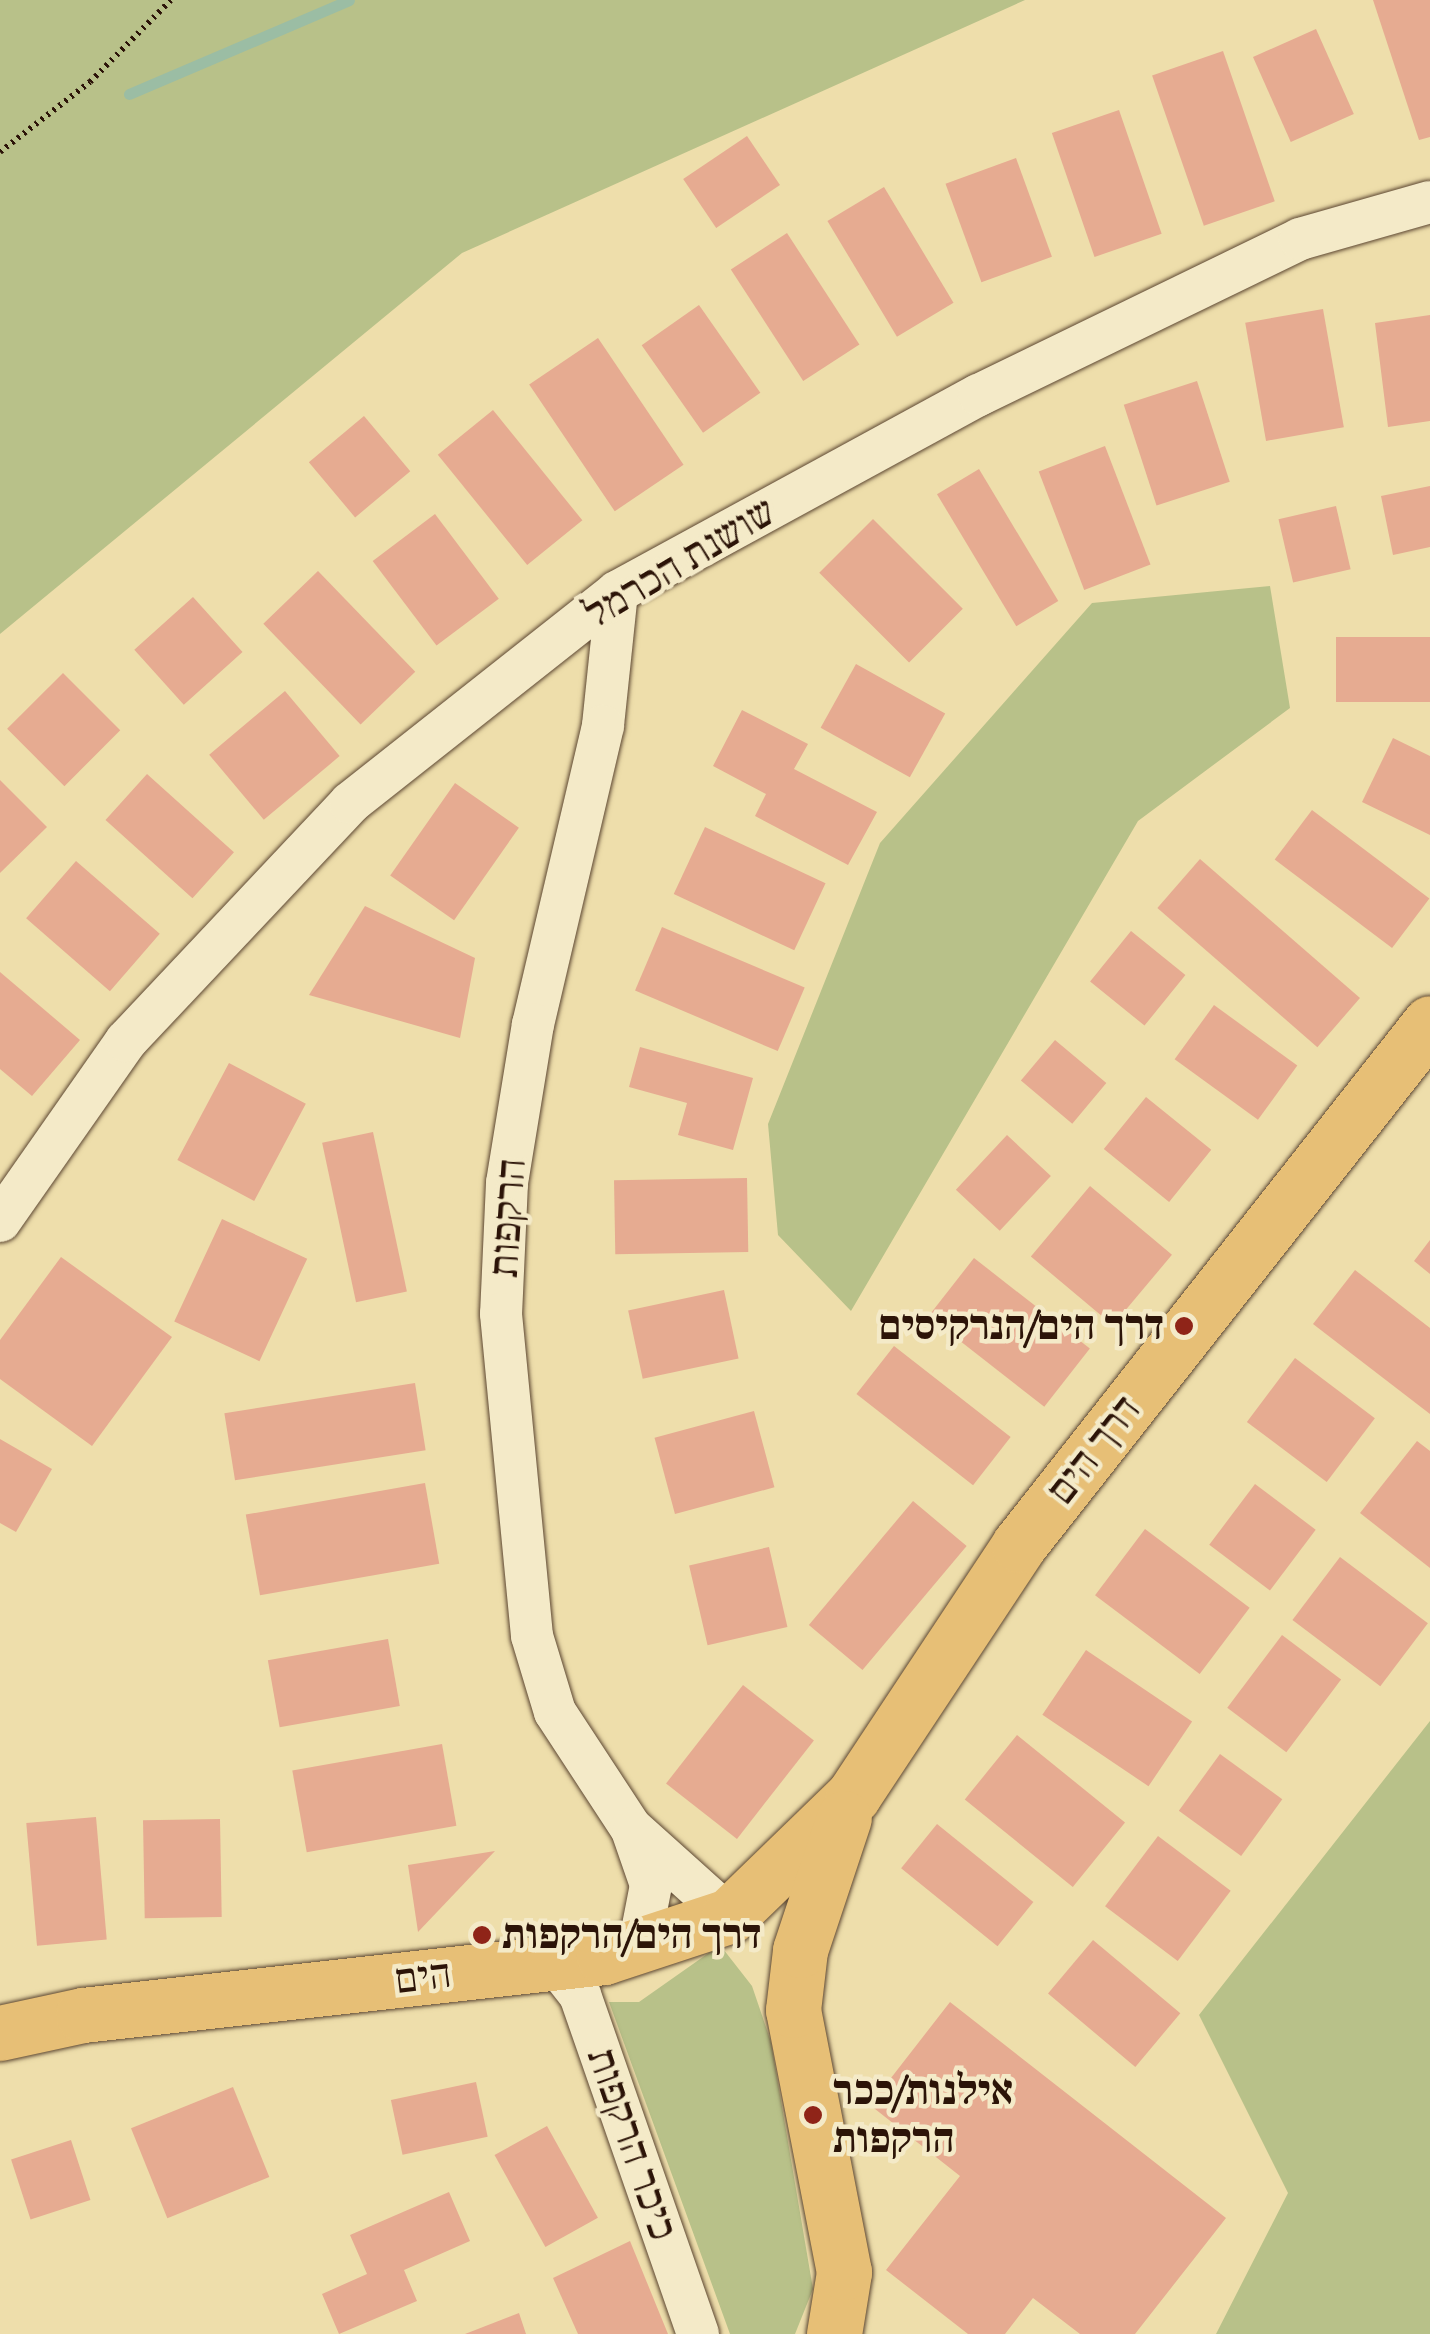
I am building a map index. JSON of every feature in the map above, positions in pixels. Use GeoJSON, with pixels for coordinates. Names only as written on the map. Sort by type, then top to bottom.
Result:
{"type":"FeatureCollection","features":[{"type":"Feature","properties":{"kind":"main road","name":"דרך הים"},"geometry":{"type":"LineString","coordinates":[[852,1796],[1019,1545],[1430,1023]]}},
{"type":"Feature","properties":{"kind":"main road","name":"הים"},"geometry":{"type":"LineString","coordinates":[[0,2033],[83,2015],[554,1962],[640,1948],[729,1916],[852,1796]]}},
{"type":"Feature","properties":{"kind":"main road"},"geometry":{"type":"LineString","coordinates":[[834,2334],[844,2272],[794,2010],[800,1950],[852,1796]]}},
{"type":"Feature","properties":{"kind":"main road"},"geometry":{"type":"LineString","coordinates":[[729,1916],[794,2010]]}},
{"type":"Feature","properties":{"kind":"street","name":"שושנת הכרמל"},"geometry":{"type":"LineString","coordinates":[[0,1220],[126,1041],[350,803],[617,592],[979,395],[1282,248],[1430,202]]}},
{"type":"Feature","properties":{"kind":"street","name":"הרקפות"},"geometry":{"type":"LineString","coordinates":[[617,592],[604,726],[524,1077],[501,1314],[541,1671],[587,1770],[631,1828],[729,1916]]}},
{"type":"Feature","properties":{"kind":"street","name":"הרקפות"},"geometry":{"type":"LineString","coordinates":[[631,1828],[651,1886],[640,1948]]}},
{"type":"Feature","properties":{"kind":"street","name":"כיכר הרקפות"},"geometry":{"type":"LineString","coordinates":[[554,1962],[580,1995],[698,2334]]}},
{"type":"Feature","properties":{"kind":"path"},"geometry":{"type":"LineString","coordinates":[[0,152],[90,82],[171,0]]}},
{"type":"Feature","properties":{"kind":"green space"},"geometry":{"type":"Polygon","coordinates":[[[0,0],[1025,0],[462,253],[0,634],[0,0]]]}},
{"type":"Feature","properties":{"kind":"green space"},"geometry":{"type":"Polygon","coordinates":[[[1270,586],[1290,708],[1138,821],[851,1311],[778,1235],[768,1124],[880,843],[1092,603],[1270,586]]]}},
{"type":"Feature","properties":{"kind":"green space"},"geometry":{"type":"Polygon","coordinates":[[[1430,1721],[1430,2334],[1216,2334],[1288,2193],[1199,2015],[1430,1721]]]}},
{"type":"Feature","properties":{"kind":"green space"},"geometry":{"type":"Polygon","coordinates":[[[720,1945],[752,1986],[771,2042],[813,2289],[795,2334],[730,2334],[609,2002],[639,2002],[720,1945]]]}},
{"type":"Feature","properties":{"kind":"building"},"geometry":{"type":"Polygon","coordinates":[[[1373,0],[1430,0],[1430,137],[1419,140],[1373,0]]]}},
{"type":"Feature","properties":{"kind":"building"},"geometry":{"type":"Polygon","coordinates":[[[1316,29],[1354,114],[1291,142],[1253,57],[1316,29]]]}},
{"type":"Feature","properties":{"kind":"building"},"geometry":{"type":"Polygon","coordinates":[[[1223,51],[1275,201],[1204,226],[1152,75],[1223,51]]]}},
{"type":"Feature","properties":{"kind":"building"},"geometry":{"type":"Polygon","coordinates":[[[1119,110],[1162,234],[1095,257],[1052,133],[1119,110]]]}},
{"type":"Feature","properties":{"kind":"building"},"geometry":{"type":"Polygon","coordinates":[[[747,136],[780,185],[716,228],[683,179],[747,136]]]}},
{"type":"Feature","properties":{"kind":"building"},"geometry":{"type":"Polygon","coordinates":[[[1016,158],[1052,257],[981,282],[946,184],[1016,158]]]}},
{"type":"Feature","properties":{"kind":"building"},"geometry":{"type":"Polygon","coordinates":[[[884,187],[954,303],[897,337],[827,221],[884,187]]]}},
{"type":"Feature","properties":{"kind":"building"},"geometry":{"type":"Polygon","coordinates":[[[787,233],[859,345],[803,381],[731,269],[787,233]]]}},
{"type":"Feature","properties":{"kind":"building"},"geometry":{"type":"Polygon","coordinates":[[[699,305],[760,393],[703,433],[642,345],[699,305]]]}},
{"type":"Feature","properties":{"kind":"building"},"geometry":{"type":"Polygon","coordinates":[[[1323,309],[1344,427],[1266,441],[1245,323],[1323,309]]]}},
{"type":"Feature","properties":{"kind":"building"},"geometry":{"type":"Polygon","coordinates":[[[1430,315],[1430,421],[1388,427],[1375,323],[1430,315]]]}},
{"type":"Feature","properties":{"kind":"building"},"geometry":{"type":"Polygon","coordinates":[[[598,338],[684,465],[615,511],[529,384],[598,338]]]}},
{"type":"Feature","properties":{"kind":"building"},"geometry":{"type":"Polygon","coordinates":[[[1197,381],[1230,482],[1157,506],[1124,405],[1197,381]]]}},
{"type":"Feature","properties":{"kind":"building"},"geometry":{"type":"Polygon","coordinates":[[[493,410],[582,520],[527,565],[438,455],[493,410]]]}},
{"type":"Feature","properties":{"kind":"building"},"geometry":{"type":"Polygon","coordinates":[[[364,416],[410,471],[355,517],[309,462],[364,416]]]}},
{"type":"Feature","properties":{"kind":"building"},"geometry":{"type":"Polygon","coordinates":[[[1105,446],[1151,565],[1084,590],[1039,471],[1105,446]]]}},
{"type":"Feature","properties":{"kind":"building"},"geometry":{"type":"Polygon","coordinates":[[[979,469],[1058,601],[1016,626],[937,494],[979,469]]]}},
{"type":"Feature","properties":{"kind":"building"},"geometry":{"type":"Polygon","coordinates":[[[1430,486],[1430,547],[1393,555],[1381,496],[1430,486]]]}},
{"type":"Feature","properties":{"kind":"building"},"geometry":{"type":"Polygon","coordinates":[[[1336,506],[1351,569],[1293,583],[1279,519],[1336,506]]]}},
{"type":"Feature","properties":{"kind":"building"},"geometry":{"type":"Polygon","coordinates":[[[435,514],[499,599],[436,646],[373,561],[435,514]]]}},
{"type":"Feature","properties":{"kind":"building"},"geometry":{"type":"Polygon","coordinates":[[[873,519],[963,609],[909,663],[819,573],[873,519]]]}},
{"type":"Feature","properties":{"kind":"building"},"geometry":{"type":"Polygon","coordinates":[[[318,571],[415,672],[361,725],[263,624],[318,571]]]}},
{"type":"Feature","properties":{"kind":"building"},"geometry":{"type":"Polygon","coordinates":[[[193,597],[243,652],[184,705],[134,650],[193,597]]]}},
{"type":"Feature","properties":{"kind":"building"},"geometry":{"type":"Polygon","coordinates":[[[1336,637],[1430,637],[1430,702],[1336,702],[1336,637]]]}},
{"type":"Feature","properties":{"kind":"building"},"geometry":{"type":"Polygon","coordinates":[[[856,664],[945,713],[910,777],[821,728],[856,664]]]}},
{"type":"Feature","properties":{"kind":"building"},"geometry":{"type":"Polygon","coordinates":[[[63,673],[120,730],[64,786],[7,729],[63,673]]]}},
{"type":"Feature","properties":{"kind":"building"},"geometry":{"type":"Polygon","coordinates":[[[285,691],[340,756],[264,820],[209,755],[285,691]]]}},
{"type":"Feature","properties":{"kind":"building"},"geometry":{"type":"Polygon","coordinates":[[[742,710],[808,744],[794,769],[877,812],[848,865],[755,816],[766,794],[713,766],[742,710]]]}},
{"type":"Feature","properties":{"kind":"building"},"geometry":{"type":"Polygon","coordinates":[[[1393,738],[1430,756],[1430,835],[1362,802],[1393,738]]]}},
{"type":"Feature","properties":{"kind":"building"},"geometry":{"type":"Polygon","coordinates":[[[147,774],[234,852],[192,898],[106,820],[147,774]]]}},
{"type":"Feature","properties":{"kind":"building"},"geometry":{"type":"Polygon","coordinates":[[[0,780],[47,827],[0,873],[0,780]]]}},
{"type":"Feature","properties":{"kind":"building"},"geometry":{"type":"Polygon","coordinates":[[[455,783],[519,828],[454,920],[390,876],[455,783]]]}},
{"type":"Feature","properties":{"kind":"building"},"geometry":{"type":"Polygon","coordinates":[[[1312,810],[1429,898],[1392,948],[1275,860],[1312,810]]]}},
{"type":"Feature","properties":{"kind":"building"},"geometry":{"type":"Polygon","coordinates":[[[705,827],[826,883],[794,950],[674,894],[705,827]]]}},
{"type":"Feature","properties":{"kind":"building"},"geometry":{"type":"Polygon","coordinates":[[[1200,859],[1360,998],[1317,1047],[1157,908],[1200,859]]]}},
{"type":"Feature","properties":{"kind":"building"},"geometry":{"type":"Polygon","coordinates":[[[76,861],[160,934],[110,991],[26,918],[76,861]]]}},
{"type":"Feature","properties":{"kind":"building"},"geometry":{"type":"Polygon","coordinates":[[[365,906],[475,958],[460,1038],[309,995],[365,906]]]}},
{"type":"Feature","properties":{"kind":"building"},"geometry":{"type":"Polygon","coordinates":[[[662,927],[805,988],[778,1051],[635,991],[662,927]]]}},
{"type":"Feature","properties":{"kind":"building"},"geometry":{"type":"Polygon","coordinates":[[[1131,931],[1185,975],[1144,1026],[1090,982],[1131,931]]]}},
{"type":"Feature","properties":{"kind":"building"},"geometry":{"type":"Polygon","coordinates":[[[0,972],[80,1040],[32,1096],[0,1069],[0,972]]]}},
{"type":"Feature","properties":{"kind":"building"},"geometry":{"type":"Polygon","coordinates":[[[1214,1005],[1297,1066],[1258,1120],[1175,1059],[1214,1005]]]}},
{"type":"Feature","properties":{"kind":"building"},"geometry":{"type":"Polygon","coordinates":[[[1055,1040],[1106,1083],[1072,1124],[1021,1081],[1055,1040]]]}},
{"type":"Feature","properties":{"kind":"building"},"geometry":{"type":"Polygon","coordinates":[[[640,1047],[753,1078],[733,1150],[678,1135],[687,1103],[629,1087],[640,1047]]]}},
{"type":"Feature","properties":{"kind":"building"},"geometry":{"type":"Polygon","coordinates":[[[229,1063],[306,1104],[254,1201],[177,1160],[229,1063]]]}},
{"type":"Feature","properties":{"kind":"building"},"geometry":{"type":"Polygon","coordinates":[[[1146,1097],[1211,1150],[1169,1202],[1104,1149],[1146,1097]]]}},
{"type":"Feature","properties":{"kind":"building"},"geometry":{"type":"Polygon","coordinates":[[[373,1132],[407,1291],[356,1302],[322,1143],[373,1132]]]}},
{"type":"Feature","properties":{"kind":"building"},"geometry":{"type":"Polygon","coordinates":[[[1007,1135],[1051,1176],[1000,1231],[956,1190],[1007,1135]]]}},
{"type":"Feature","properties":{"kind":"building"},"geometry":{"type":"Polygon","coordinates":[[[747,1178],[748,1252],[615,1254],[614,1180],[747,1178]]]}},
{"type":"Feature","properties":{"kind":"building"},"geometry":{"type":"Polygon","coordinates":[[[1090,1186],[1172,1255],[1113,1325],[1031,1256],[1090,1186]]]}},
{"type":"Feature","properties":{"kind":"building"},"geometry":{"type":"Polygon","coordinates":[[[222,1219],[307,1259],[259,1361],[174,1321],[222,1219]]]}},
{"type":"Feature","properties":{"kind":"building"},"geometry":{"type":"Polygon","coordinates":[[[1430,1240],[1430,1274],[1414,1261],[1430,1240]]]}},
{"type":"Feature","properties":{"kind":"building"},"geometry":{"type":"Polygon","coordinates":[[[61,1257],[172,1337],[92,1446],[0,1379],[0,1340],[61,1257]]]}},
{"type":"Feature","properties":{"kind":"building"},"geometry":{"type":"Polygon","coordinates":[[[974,1258],[1090,1349],[1044,1407],[928,1316],[974,1258]]]}},
{"type":"Feature","properties":{"kind":"building"},"geometry":{"type":"Polygon","coordinates":[[[1355,1270],[1430,1328],[1430,1414],[1313,1324],[1355,1270]]]}},
{"type":"Feature","properties":{"kind":"building"},"geometry":{"type":"Polygon","coordinates":[[[724,1290],[739,1358],[643,1379],[628,1310],[724,1290]]]}},
{"type":"Feature","properties":{"kind":"building"},"geometry":{"type":"Polygon","coordinates":[[[894,1346],[1011,1437],[973,1485],[856,1394],[894,1346]]]}},
{"type":"Feature","properties":{"kind":"building"},"geometry":{"type":"Polygon","coordinates":[[[1295,1358],[1375,1418],[1327,1482],[1247,1422],[1295,1358]]]}},
{"type":"Feature","properties":{"kind":"building"},"geometry":{"type":"Polygon","coordinates":[[[415,1383],[426,1450],[235,1480],[224,1413],[415,1383]]]}},
{"type":"Feature","properties":{"kind":"building"},"geometry":{"type":"Polygon","coordinates":[[[754,1411],[774,1487],[675,1514],[655,1438],[754,1411]]]}},
{"type":"Feature","properties":{"kind":"building"},"geometry":{"type":"Polygon","coordinates":[[[0,1439],[52,1469],[16,1532],[0,1523],[0,1439]]]}},
{"type":"Feature","properties":{"kind":"building"},"geometry":{"type":"Polygon","coordinates":[[[1417,1441],[1430,1451],[1430,1568],[1360,1513],[1417,1441]]]}},
{"type":"Feature","properties":{"kind":"building"},"geometry":{"type":"Polygon","coordinates":[[[425,1483],[439,1564],[260,1595],[246,1515],[425,1483]]]}},
{"type":"Feature","properties":{"kind":"building"},"geometry":{"type":"Polygon","coordinates":[[[1255,1484],[1316,1530],[1270,1590],[1209,1545],[1255,1484]]]}},
{"type":"Feature","properties":{"kind":"building"},"geometry":{"type":"Polygon","coordinates":[[[913,1501],[967,1546],[862,1670],[809,1625],[913,1501]]]}},
{"type":"Feature","properties":{"kind":"building"},"geometry":{"type":"Polygon","coordinates":[[[1145,1529],[1250,1608],[1200,1674],[1095,1595],[1145,1529]]]}},
{"type":"Feature","properties":{"kind":"building"},"geometry":{"type":"Polygon","coordinates":[[[769,1547],[787,1627],[708,1645],[689,1565],[769,1547]]]}},
{"type":"Feature","properties":{"kind":"building"},"geometry":{"type":"Polygon","coordinates":[[[1340,1557],[1428,1623],[1380,1686],[1292,1620],[1340,1557]]]}},
{"type":"Feature","properties":{"kind":"building"},"geometry":{"type":"Polygon","coordinates":[[[1282,1635],[1341,1680],[1286,1752],[1227,1708],[1282,1635]]]}},
{"type":"Feature","properties":{"kind":"building"},"geometry":{"type":"Polygon","coordinates":[[[388,1639],[400,1706],[280,1727],[268,1660],[388,1639]]]}},
{"type":"Feature","properties":{"kind":"building"},"geometry":{"type":"Polygon","coordinates":[[[1086,1650],[1192,1722],[1148,1786],[1042,1715],[1086,1650]]]}},
{"type":"Feature","properties":{"kind":"building"},"geometry":{"type":"Polygon","coordinates":[[[743,1685],[814,1740],[737,1839],[666,1784],[743,1685]]]}},
{"type":"Feature","properties":{"kind":"building"},"geometry":{"type":"Polygon","coordinates":[[[1017,1735],[1125,1822],[1073,1887],[965,1800],[1017,1735]]]}},
{"type":"Feature","properties":{"kind":"building"},"geometry":{"type":"Polygon","coordinates":[[[442,1744],[456,1826],[307,1852],[292,1770],[442,1744]]]}},
{"type":"Feature","properties":{"kind":"building"},"geometry":{"type":"Polygon","coordinates":[[[1220,1754],[1282,1799],[1241,1856],[1179,1811],[1220,1754]]]}},
{"type":"Feature","properties":{"kind":"building"},"geometry":{"type":"Polygon","coordinates":[[[96,1817],[107,1940],[37,1946],[26,1823],[96,1817]]]}},
{"type":"Feature","properties":{"kind":"building"},"geometry":{"type":"Polygon","coordinates":[[[220,1819],[222,1917],[145,1918],[143,1820],[220,1819]]]}},
{"type":"Feature","properties":{"kind":"building"},"geometry":{"type":"Polygon","coordinates":[[[937,1824],[1033,1902],[997,1946],[901,1868],[937,1824]]]}},
{"type":"Feature","properties":{"kind":"building"},"geometry":{"type":"Polygon","coordinates":[[[1158,1836],[1231,1891],[1178,1961],[1105,1906],[1158,1836]]]}},
{"type":"Feature","properties":{"kind":"building"},"geometry":{"type":"Polygon","coordinates":[[[495,1851],[418,1932],[408,1865],[495,1851]]]}},
{"type":"Feature","properties":{"kind":"building"},"geometry":{"type":"Polygon","coordinates":[[[1093,1940],[1180,2013],[1135,2067],[1048,1994],[1093,1940]]]}},
{"type":"Feature","properties":{"kind":"building"},"geometry":{"type":"Polygon","coordinates":[[[950,2002],[1226,2218],[1135,2334],[1080,2334],[1033,2298],[1005,2334],[968,2334],[886,2270],[960,2176],[870,2105],[950,2002]]]}},
{"type":"Feature","properties":{"kind":"building"},"geometry":{"type":"Polygon","coordinates":[[[476,2082],[488,2137],[403,2155],[391,2100],[476,2082]]]}},
{"type":"Feature","properties":{"kind":"building"},"geometry":{"type":"Polygon","coordinates":[[[233,2087],[269,2177],[167,2218],[131,2128],[233,2087]]]}},
{"type":"Feature","properties":{"kind":"building"},"geometry":{"type":"Polygon","coordinates":[[[547,2126],[598,2218],[545,2247],[495,2155],[547,2126]]]}},
{"type":"Feature","properties":{"kind":"building"},"geometry":{"type":"Polygon","coordinates":[[[71,2140],[90,2200],[31,2219],[11,2159],[71,2140]]]}},
{"type":"Feature","properties":{"kind":"building"},"geometry":{"type":"Polygon","coordinates":[[[449,2192],[470,2241],[404,2270],[417,2301],[339,2334],[322,2294],[367,2274],[350,2235],[449,2192]]]}},
{"type":"Feature","properties":{"kind":"building"},"geometry":{"type":"Polygon","coordinates":[[[630,2241],[668,2334],[578,2334],[553,2278],[630,2241]]]}},
{"type":"Feature","properties":{"kind":"building"},"geometry":{"type":"Polygon","coordinates":[[[519,2313],[526,2334],[465,2334],[519,2313]]]}},
{"type":"Feature","properties":{"kind":"waterway"},"geometry":{"type":"LineString","coordinates":[[129,94],[349,0]]}},
{"type":"Feature","properties":{"kind":"place","name":"דרך הים/הנרקיסים"},"geometry":{"type":"Point","coordinates":[1184,1326]}},
{"type":"Feature","properties":{"kind":"place","name":"דרך הים/הרקפות"},"geometry":{"type":"Point","coordinates":[482,1935]}},
{"type":"Feature","properties":{"kind":"place","name":"אילנות/ככר הרקפות"},"geometry":{"type":"Point","coordinates":[813,2115]}}]}
